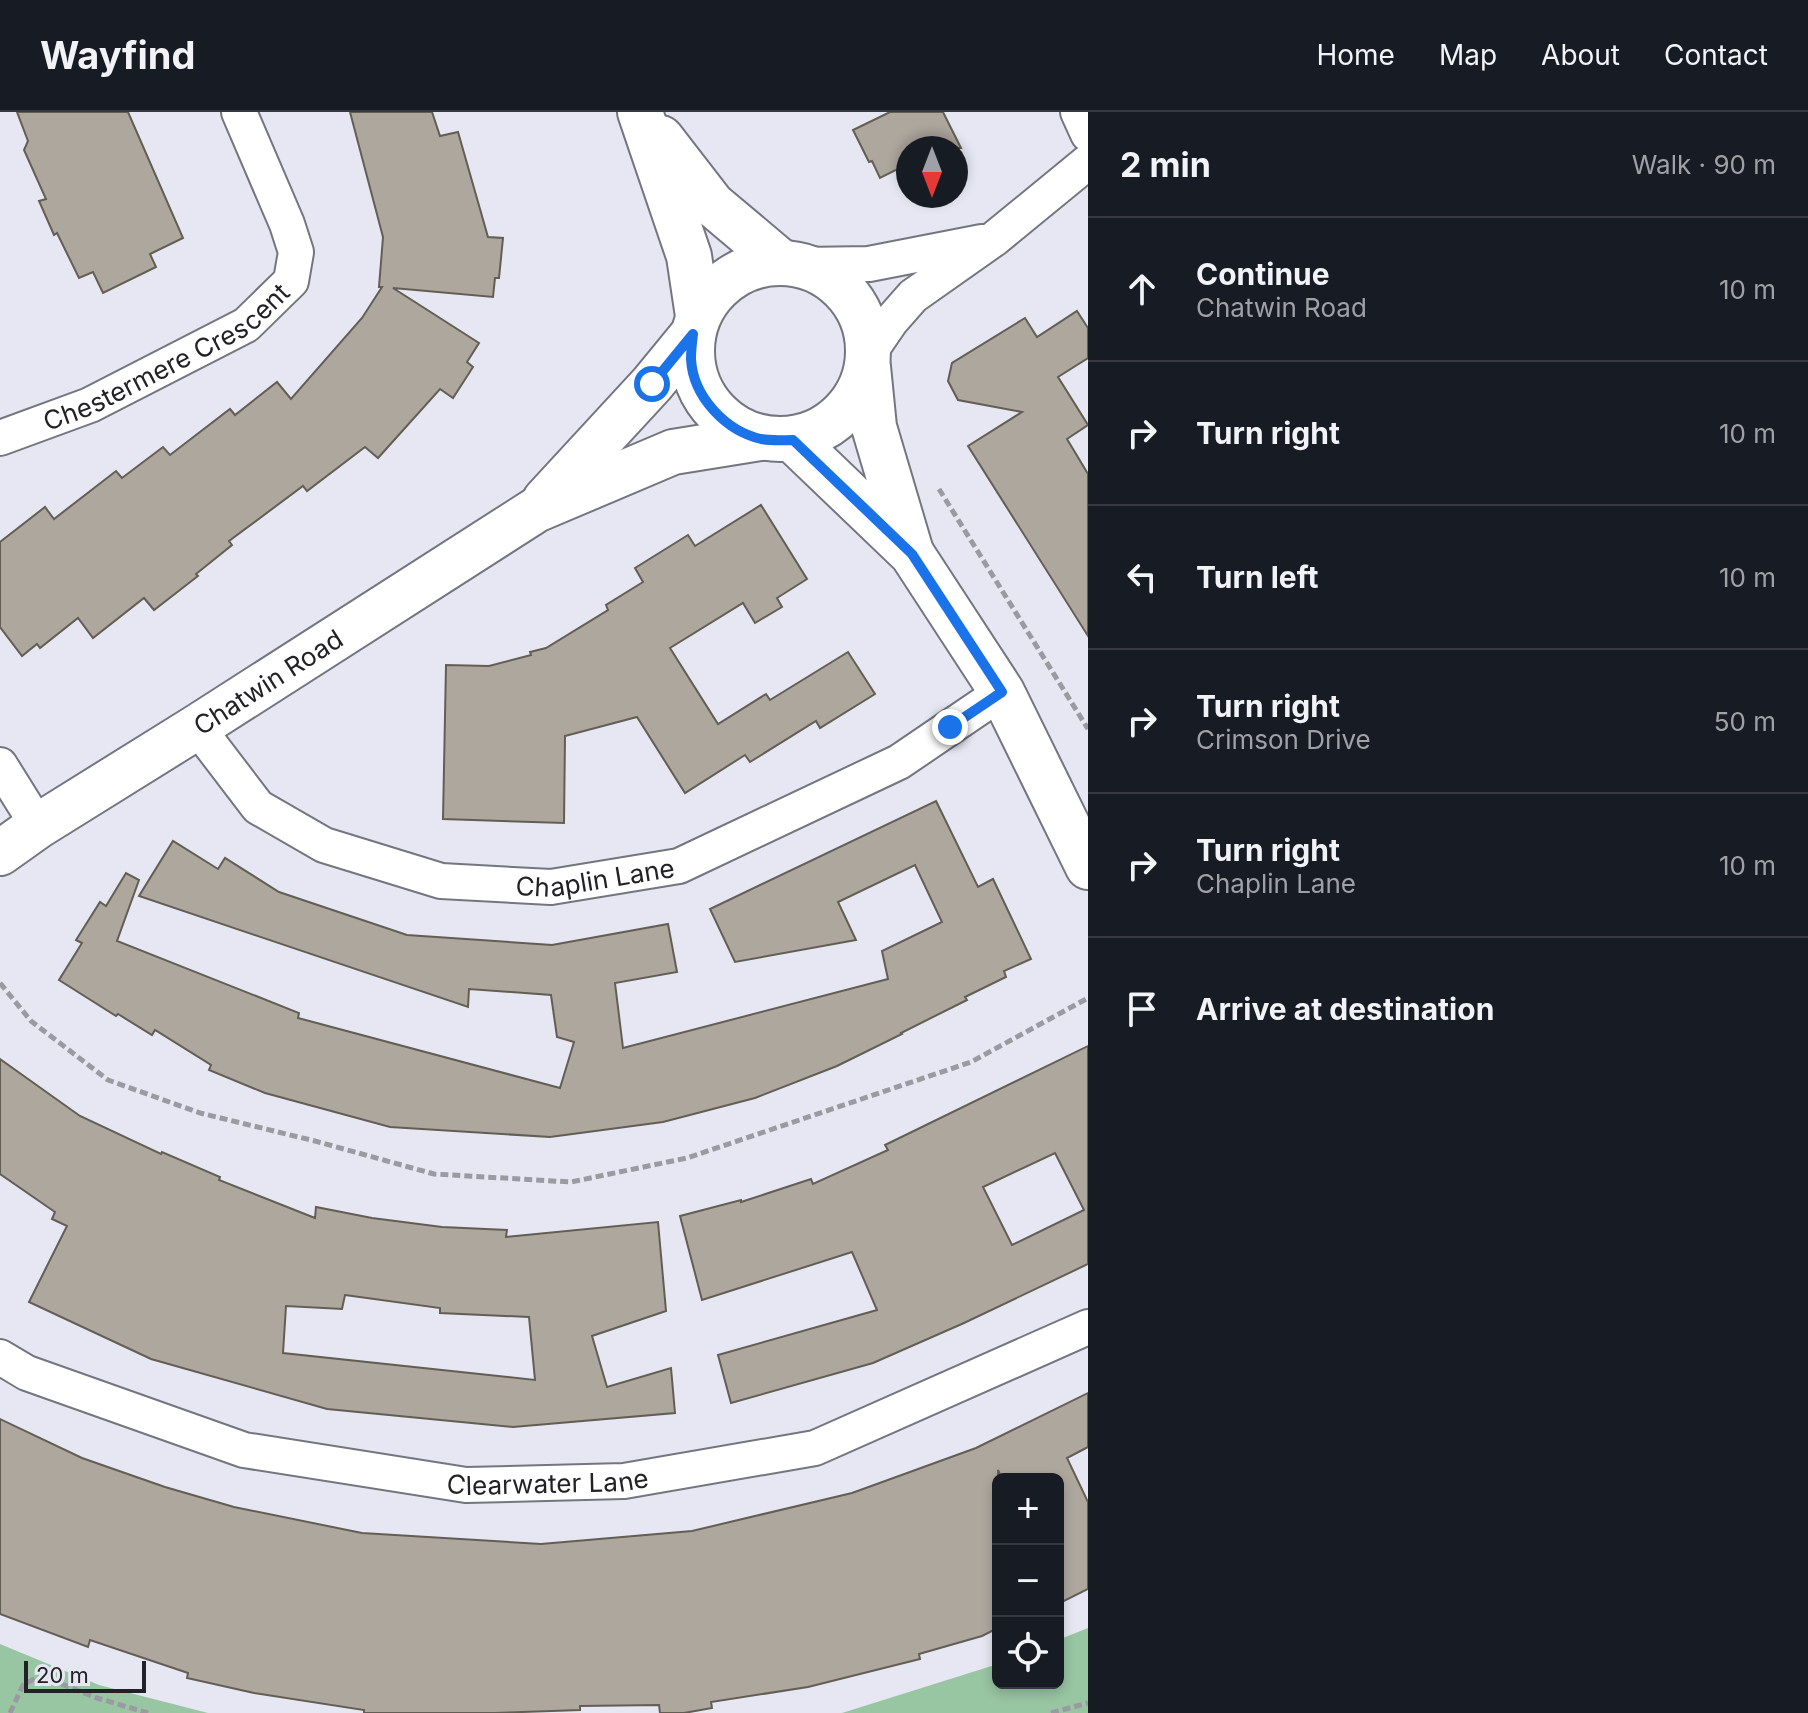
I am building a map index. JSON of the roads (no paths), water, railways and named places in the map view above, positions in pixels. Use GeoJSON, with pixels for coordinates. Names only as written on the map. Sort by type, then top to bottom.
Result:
{"type":"FeatureCollection","features":[{"type":"Feature","properties":{"kind":"street","name":"Chestermere Crescent"},"geometry":{"type":"LineString","coordinates":[[0,438],[90,405],[246,325],[291,281],[296,252],[239,112]]}},
{"type":"Feature","properties":{"kind":"street"},"geometry":{"type":"LineString","coordinates":[[640,112],[712,204],[792,264],[829,277],[851,298],[865,324],[874,427],[912,554],[1002,692],[1088,867]]}},
{"type":"Feature","properties":{"kind":"street"},"geometry":{"type":"LineString","coordinates":[[640,112],[689,256],[695,325],[691,361],[698,388],[713,411],[734,428],[776,439],[820,431],[843,415],[859,392],[869,359],[891,321],[913,296],[994,239],[1088,162]]}},
{"type":"Feature","properties":{"kind":"street"},"geometry":{"type":"LineString","coordinates":[[1078,112],[1088,134]]}},
{"type":"Feature","properties":{"kind":"street"},"geometry":{"type":"LineString","coordinates":[[695,325],[712,294],[731,277],[756,266],[869,264],[994,239]]}},
{"type":"Feature","properties":{"kind":"street","name":"Chatwin Road"},"geometry":{"type":"LineString","coordinates":[[536,510],[652,384],[695,325]]}},
{"type":"Feature","properties":{"kind":"street"},"geometry":{"type":"LineString","coordinates":[[776,439],[912,554]]}},
{"type":"Feature","properties":{"kind":"street","name":"Chatwin Road"},"geometry":{"type":"LineString","coordinates":[[0,853],[536,510],[673,452],[776,439]]}},
{"type":"Feature","properties":{"kind":"street","name":"Chaplin Lane"},"geometry":{"type":"LineString","coordinates":[[197,727],[258,807],[324,845],[441,881],[551,887],[679,866],[899,762],[1002,692]]}},
{"type":"Feature","properties":{"kind":"street"},"geometry":{"type":"LineString","coordinates":[[0,765],[38,826]]}},
{"type":"Feature","properties":{"kind":"street","name":"Clearwater Lane"},"geometry":{"type":"LineString","coordinates":[[0,1357],[27,1373],[244,1450],[482,1485],[624,1481],[815,1448],[1088,1327]]}}]}
